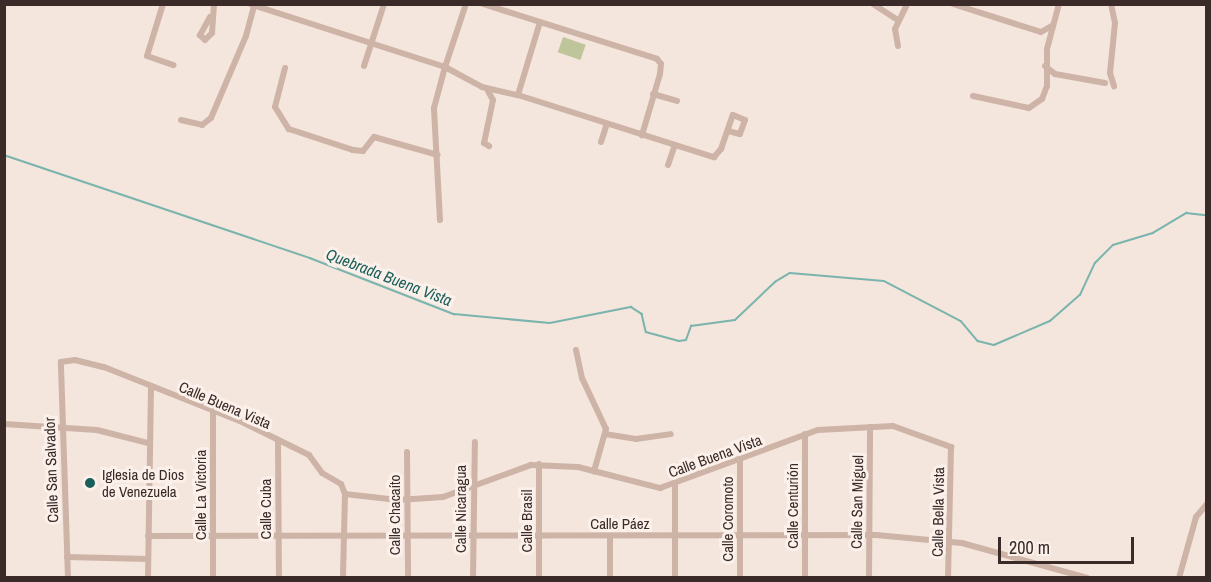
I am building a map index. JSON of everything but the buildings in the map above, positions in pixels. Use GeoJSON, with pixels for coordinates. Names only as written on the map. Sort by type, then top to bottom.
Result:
{"type":"FeatureCollection","features":[{"type":"Feature","properties":{"kind":"street"},"geometry":{"type":"LineString","coordinates":[[163,4],[147,56],[173,65]]}},
{"type":"Feature","properties":{"kind":"street"},"geometry":{"type":"LineString","coordinates":[[210,17],[214,4]]}},
{"type":"Feature","properties":{"kind":"street"},"geometry":{"type":"LineString","coordinates":[[364,66],[384,4]]}},
{"type":"Feature","properties":{"kind":"street"},"geometry":{"type":"LineString","coordinates":[[440,220],[434,108],[466,4]]}},
{"type":"Feature","properties":{"kind":"street"},"geometry":{"type":"LineString","coordinates":[[483,4],[657,59],[661,64],[642,135]]}},
{"type":"Feature","properties":{"kind":"street"},"geometry":{"type":"LineString","coordinates":[[873,4],[898,20]]}},
{"type":"Feature","properties":{"kind":"street"},"geometry":{"type":"LineString","coordinates":[[898,46],[898,20],[907,4]]}},
{"type":"Feature","properties":{"kind":"street"},"geometry":{"type":"LineString","coordinates":[[952,4],[1041,32],[1046,32],[1054,23]]}},
{"type":"Feature","properties":{"kind":"street"},"geometry":{"type":"LineString","coordinates":[[973,96],[1029,108],[1046,93],[1045,66],[1059,4]]}},
{"type":"Feature","properties":{"kind":"street"},"geometry":{"type":"LineString","coordinates":[[1105,83],[1110,73],[1115,23],[1111,4]]}},
{"type":"Feature","properties":{"kind":"street"},"geometry":{"type":"LineString","coordinates":[[181,120],[202,125],[211,118],[242,47],[252,5],[446,67],[482,87],[492,93],[493,100],[484,143],[489,146]]}},
{"type":"Feature","properties":{"kind":"street"},"geometry":{"type":"LineString","coordinates":[[518,95],[540,22]]}},
{"type":"Feature","properties":{"kind":"street"},"geometry":{"type":"LineString","coordinates":[[1045,66],[1055,74],[1114,86]]}},
{"type":"Feature","properties":{"kind":"street"},"geometry":{"type":"LineString","coordinates":[[285,69],[275,107],[289,129],[353,150],[363,151],[374,136],[438,155]]}},
{"type":"Feature","properties":{"kind":"street"},"geometry":{"type":"LineString","coordinates":[[1110,73],[1118,94]]}},
{"type":"Feature","properties":{"kind":"street"},"geometry":{"type":"LineString","coordinates":[[482,87],[518,95],[714,157],[722,149],[728,131]]}},
{"type":"Feature","properties":{"kind":"street"},"geometry":{"type":"LineString","coordinates":[[653,94],[677,101]]}},
{"type":"Feature","properties":{"kind":"street"},"geometry":{"type":"LineString","coordinates":[[601,142],[607,124]]}},
{"type":"Feature","properties":{"kind":"street"},"geometry":{"type":"LineString","coordinates":[[668,165],[675,145]]}},
{"type":"Feature","properties":{"kind":"street"},"geometry":{"type":"LineString","coordinates":[[576,350],[582,378],[604,422],[605,434],[594,471]]}},
{"type":"Feature","properties":{"kind":"street","name":"Calle Buena Vista"},"geometry":{"type":"LineString","coordinates":[[61,362],[88,361],[213,413],[246,423],[309,455],[322,473],[341,484],[345,494],[407,500],[443,497],[472,487],[518,466],[539,465],[594,471],[655,488],[826,429],[898,427],[951,447]]}},
{"type":"Feature","properties":{"kind":"street","name":"Calle San Salvador"},"geometry":{"type":"LineString","coordinates":[[61,362],[60,427],[68,578]]}},
{"type":"Feature","properties":{"kind":"street"},"geometry":{"type":"LineString","coordinates":[[148,578],[148,443],[151,386]]}},
{"type":"Feature","properties":{"kind":"street","name":"Calle La Victoria"},"geometry":{"type":"LineString","coordinates":[[213,413],[213,578]]}},
{"type":"Feature","properties":{"kind":"street"},"geometry":{"type":"LineString","coordinates":[[4,424],[97,430],[148,443]]}},
{"type":"Feature","properties":{"kind":"street","name":"Calle San Miguel"},"geometry":{"type":"LineString","coordinates":[[869,578],[870,427]]}},
{"type":"Feature","properties":{"kind":"street"},"geometry":{"type":"LineString","coordinates":[[605,434],[636,439],[671,434]]}},
{"type":"Feature","properties":{"kind":"street","name":"Calle Centurión"},"geometry":{"type":"LineString","coordinates":[[805,435],[805,578]]}},
{"type":"Feature","properties":{"kind":"street","name":"Calle Cuba"},"geometry":{"type":"LineString","coordinates":[[278,441],[279,578]]}},
{"type":"Feature","properties":{"kind":"street","name":"Calle Nicaragua"},"geometry":{"type":"LineString","coordinates":[[472,578],[472,487],[475,442]]}},
{"type":"Feature","properties":{"kind":"street","name":"Calle Bella Vista"},"geometry":{"type":"LineString","coordinates":[[948,578],[951,447]]}},
{"type":"Feature","properties":{"kind":"street","name":"Calle Chacaíto"},"geometry":{"type":"LineString","coordinates":[[407,452],[408,578]]}},
{"type":"Feature","properties":{"kind":"street","name":"Calle Coromoto"},"geometry":{"type":"LineString","coordinates":[[740,460],[740,578]]}},
{"type":"Feature","properties":{"kind":"street","name":"Calle Brasil"},"geometry":{"type":"LineString","coordinates":[[539,465],[539,578]]}},
{"type":"Feature","properties":{"kind":"street"},"geometry":{"type":"LineString","coordinates":[[675,483],[675,578]]}},
{"type":"Feature","properties":{"kind":"street"},"geometry":{"type":"LineString","coordinates":[[343,578],[345,494]]}},
{"type":"Feature","properties":{"kind":"street"},"geometry":{"type":"LineString","coordinates":[[1179,578],[1196,517],[1206,505]]}},
{"type":"Feature","properties":{"kind":"street","name":"Calle Páez"},"geometry":{"type":"LineString","coordinates":[[148,536],[869,535],[948,541],[1088,578]]}},
{"type":"Feature","properties":{"kind":"street"},"geometry":{"type":"LineString","coordinates":[[610,536],[610,578]]}},
{"type":"Feature","properties":{"kind":"street"},"geometry":{"type":"LineString","coordinates":[[66,557],[148,559]]}},
{"type":"Feature","properties":{"kind":"green space"},"geometry":{"type":"Polygon","coordinates":[[[563,37],[586,45],[580,60],[558,52],[563,37]]]}},
{"type":"Feature","properties":{"kind":"waterway","name":"Quebrada Buena Vista"},"geometry":{"type":"LineString","coordinates":[[4,155],[310,258],[454,314],[550,323],[631,307],[642,314],[646,332],[679,341],[686,340],[691,326],[735,320],[775,282],[790,273],[884,281],[961,321],[978,341],[994,345],[1050,321],[1080,295],[1095,263],[1113,245],[1153,233],[1186,213],[1206,215]]}},
{"type":"Feature","properties":{"kind":"place","name":"Iglesia de Dios de Venezuela"},"geometry":{"type":"Point","coordinates":[90,483]}}]}
